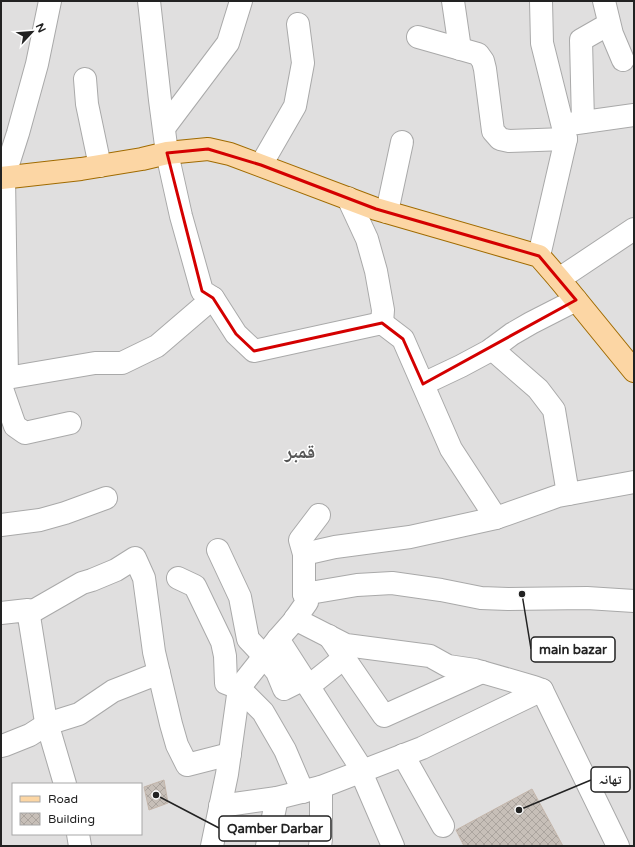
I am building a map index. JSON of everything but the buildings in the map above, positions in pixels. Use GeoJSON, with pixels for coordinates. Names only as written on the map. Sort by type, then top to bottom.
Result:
{"type":"FeatureCollection","features":[{"type":"Feature","properties":{"kind":"main road"},"geometry":{"type":"LineString","coordinates":[[2,178],[81,169],[142,159],[167,153],[208,149],[230,154],[376,209],[539,256],[634,371]]}},
{"type":"Feature","properties":{"kind":"street"},"geometry":{"type":"LineString","coordinates":[[50,1],[37,64],[18,133],[2,178],[3,383],[8,430],[25,432],[70,423]]}},
{"type":"Feature","properties":{"kind":"street"},"geometry":{"type":"LineString","coordinates":[[149,1],[167,153],[181,216],[202,291],[213,298],[236,334],[254,351],[382,323],[403,339],[451,449],[496,518]]}},
{"type":"Feature","properties":{"kind":"street"},"geometry":{"type":"LineString","coordinates":[[164,128],[228,43],[241,1]]}},
{"type":"Feature","properties":{"kind":"street"},"geometry":{"type":"LineString","coordinates":[[453,1],[460,49]]}},
{"type":"Feature","properties":{"kind":"street"},"geometry":{"type":"LineString","coordinates":[[540,1],[542,43],[571,128]]}},
{"type":"Feature","properties":{"kind":"street"},"geometry":{"type":"LineString","coordinates":[[604,1],[612,34],[622,60]]}},
{"type":"Feature","properties":{"kind":"street"},"geometry":{"type":"LineString","coordinates":[[261,165],[295,106],[303,63],[298,24]]}},
{"type":"Feature","properties":{"kind":"street"},"geometry":{"type":"LineString","coordinates":[[539,256],[571,128],[581,40],[609,24]]}},
{"type":"Feature","properties":{"kind":"street"},"geometry":{"type":"LineString","coordinates":[[418,37],[478,54],[483,61],[485,69],[493,131],[500,139],[509,141],[634,115]]}},
{"type":"Feature","properties":{"kind":"street"},"geometry":{"type":"LineString","coordinates":[[85,79],[87,104],[100,166]]}},
{"type":"Feature","properties":{"kind":"street"},"geometry":{"type":"LineString","coordinates":[[387,212],[402,142]]}},
{"type":"Feature","properties":{"kind":"street"},"geometry":{"type":"LineString","coordinates":[[348,198],[367,239],[374,264],[383,310],[382,323]]}},
{"type":"Feature","properties":{"kind":"street"},"geometry":{"type":"LineString","coordinates":[[559,279],[634,229]]}},
{"type":"Feature","properties":{"kind":"street"},"geometry":{"type":"LineString","coordinates":[[3,383],[95,363],[122,363],[157,346],[213,298]]}},
{"type":"Feature","properties":{"kind":"street"},"geometry":{"type":"LineString","coordinates":[[423,384],[492,349],[512,334],[576,300]]}},
{"type":"Feature","properties":{"kind":"street"},"geometry":{"type":"LineString","coordinates":[[492,349],[538,389],[554,410],[568,494]]}},
{"type":"Feature","properties":{"kind":"street"},"geometry":{"type":"LineString","coordinates":[[304,554],[335,547],[410,537],[496,518],[558,496],[634,482]]}},
{"type":"Feature","properties":{"kind":"street"},"geometry":{"type":"LineString","coordinates":[[1,525],[46,518],[65,513],[106,498]]}},
{"type":"Feature","properties":{"kind":"street"},"geometry":{"type":"LineString","coordinates":[[212,846],[227,774],[239,688],[278,638],[296,619],[307,602],[304,594],[304,554],[300,540],[319,515]]}},
{"type":"Feature","properties":{"kind":"street"},"geometry":{"type":"LineString","coordinates":[[218,550],[240,597],[248,639],[277,672],[284,689],[306,682],[344,658]]}},
{"type":"Feature","properties":{"kind":"street"},"geometry":{"type":"LineString","coordinates":[[28,614],[82,583],[116,570],[135,558],[144,578],[154,652],[177,745],[187,765],[230,754]]}},
{"type":"Feature","properties":{"kind":"street"},"geometry":{"type":"LineString","coordinates":[[178,578],[195,586],[222,642],[225,656],[226,684],[239,688],[263,712],[285,750],[312,789],[321,839],[320,846]]}},
{"type":"Feature","properties":{"kind":"street"},"geometry":{"type":"LineString","coordinates":[[304,594],[357,585],[392,583],[441,590],[481,598],[508,600],[587,598],[634,601]]}},
{"type":"Feature","properties":{"kind":"street"},"geometry":{"type":"LineString","coordinates":[[1,613],[28,610],[45,716],[65,783]]}},
{"type":"Feature","properties":{"kind":"street"},"geometry":{"type":"LineString","coordinates":[[296,619],[346,645],[430,656],[448,666],[475,670],[534,686],[542,690],[618,846]]}},
{"type":"Feature","properties":{"kind":"street"},"geometry":{"type":"LineString","coordinates":[[329,636],[384,716],[482,672]]}},
{"type":"Feature","properties":{"kind":"street"},"geometry":{"type":"LineString","coordinates":[[278,638],[361,768],[361,772],[394,846]]}},
{"type":"Feature","properties":{"kind":"street"},"geometry":{"type":"LineString","coordinates":[[222,642],[248,639]]}},
{"type":"Feature","properties":{"kind":"street"},"geometry":{"type":"LineString","coordinates":[[1,746],[30,735],[47,724],[79,714],[113,691],[159,673]]}},
{"type":"Feature","properties":{"kind":"street"},"geometry":{"type":"LineString","coordinates":[[220,806],[276,798],[312,789],[361,772],[422,748],[542,690]]}},
{"type":"Feature","properties":{"kind":"street"},"geometry":{"type":"LineString","coordinates":[[404,756],[443,826]]}},
{"type":"Feature","properties":{"kind":"street"},"geometry":{"type":"LineString","coordinates":[[267,846],[276,798]]}},
{"type":"Feature","properties":{"kind":"street"},"geometry":{"type":"LineString","coordinates":[[78,835],[80,846]]}},
{"type":"Feature","properties":{"kind":"highlighted area"},"geometry":{"type":"Polygon","coordinates":[[[208,149],[261,165],[376,209],[539,256],[576,300],[423,384],[403,339],[382,323],[254,351],[236,334],[213,298],[202,291],[167,153],[208,149]]]}},
{"type":"Feature","properties":{"kind":"shaded area"},"geometry":{"type":"Polygon","coordinates":[[[1,1],[634,1],[634,846],[1,846],[1,1]]]}},
{"type":"Feature","properties":{"kind":"place","name":"main bazar"},"geometry":{"type":"Point","coordinates":[522,594]}},
{"type":"Feature","properties":{"kind":"place","name":"Qamber Darbar"},"geometry":{"type":"Point","coordinates":[156,795]}},
{"type":"Feature","properties":{"kind":"place","name":"تھانہ"},"geometry":{"type":"Point","coordinates":[519,810]}},
{"type":"Feature","properties":{"kind":"district","name":"قمبر"},"geometry":{"type":"Point","coordinates":[300,452]}}]}
